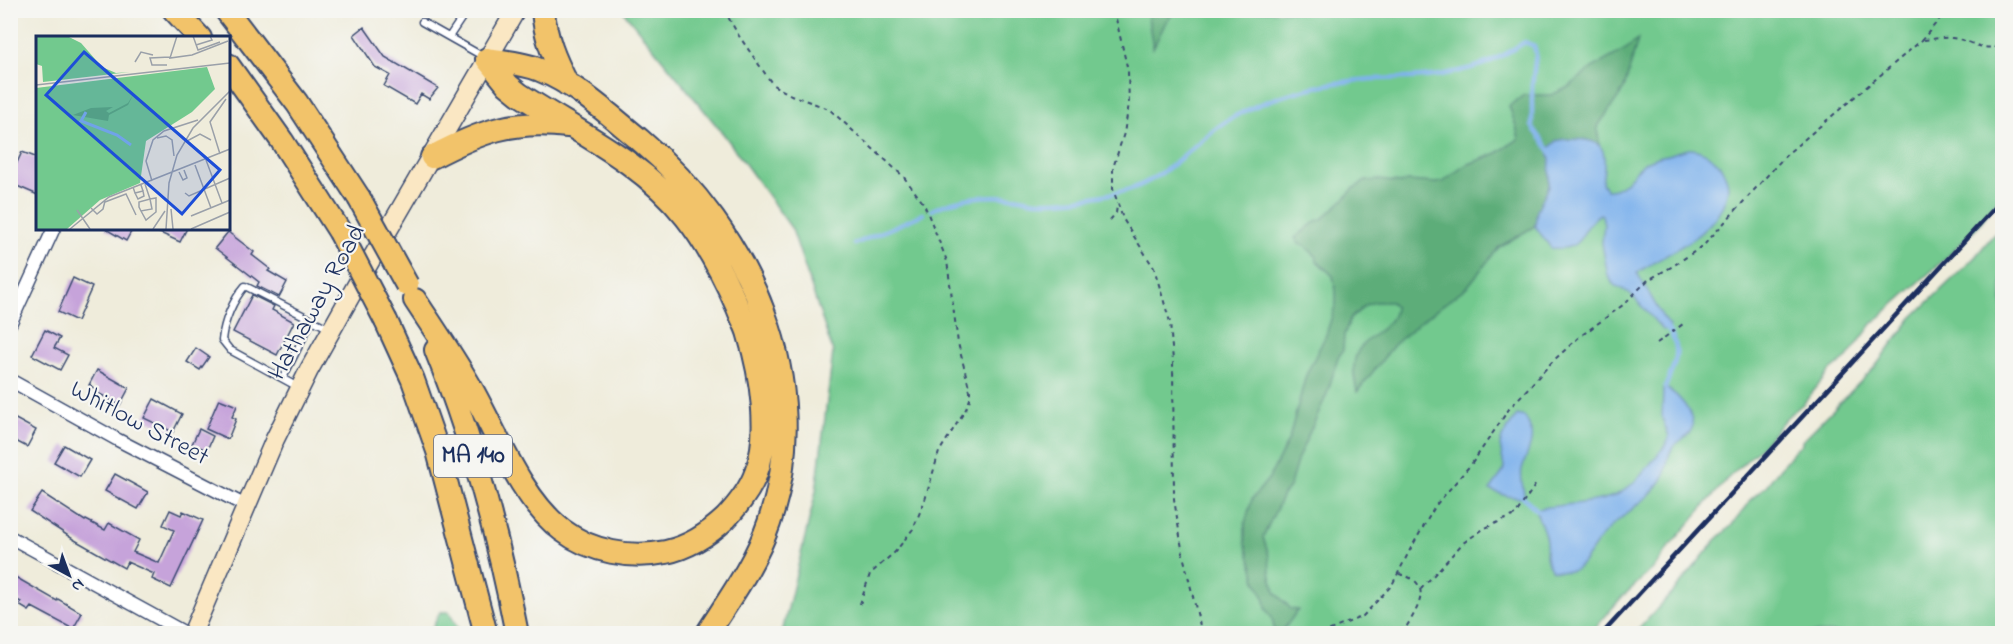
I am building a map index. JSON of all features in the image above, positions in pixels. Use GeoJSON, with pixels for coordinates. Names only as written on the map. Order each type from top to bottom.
{"type":"FeatureCollection","features":[{"type":"Feature","properties":{"kind":"highway"},"geometry":{"type":"LineString","coordinates":[[174,10],[198,36]]}},
{"type":"Feature","properties":{"kind":"highway"},"geometry":{"type":"LineString","coordinates":[[185,10],[204,36]]}},
{"type":"Feature","properties":{"kind":"highway","name":"MA 140"},"geometry":{"type":"LineString","coordinates":[[226,10],[274,71],[317,132],[359,198],[411,293],[448,378],[475,460],[517,633]]}},
{"type":"Feature","properties":{"kind":"highway"},"geometry":{"type":"LineString","coordinates":[[236,10],[274,71]]}},
{"type":"Feature","properties":{"kind":"highway"},"geometry":{"type":"LineString","coordinates":[[543,10],[546,37],[567,84]]}},
{"type":"Feature","properties":{"kind":"highway"},"geometry":{"type":"LineString","coordinates":[[487,59],[539,69],[567,84],[596,104],[658,155],[701,201],[730,244],[760,299],[774,343],[783,386],[785,429],[780,478],[769,523],[752,563],[706,633]]}},
{"type":"Feature","properties":{"kind":"highway"},"geometry":{"type":"LineString","coordinates":[[411,293],[471,387],[521,482],[547,516],[562,530],[580,541],[622,554],[655,554],[688,544],[719,524],[747,491],[756,472],[761,453],[762,398],[749,334],[714,259],[686,217],[670,198],[639,170],[606,146],[513,89],[487,59]]}},
{"type":"Feature","properties":{"kind":"highway","name":"MA 140"},"geometry":{"type":"LineString","coordinates":[[230,68],[276,133],[340,232],[386,321],[413,380],[435,441],[486,633]]}},
{"type":"Feature","properties":{"kind":"highway"},"geometry":{"type":"LineString","coordinates":[[432,157],[464,140],[499,128],[538,123],[572,127]]}},
{"type":"Feature","properties":{"kind":"main road","name":"Hathaway Road"},"geometry":{"type":"LineString","coordinates":[[189,633],[300,387],[331,329],[516,10]]}},
{"type":"Feature","properties":{"kind":"street"},"geometry":{"type":"LineString","coordinates":[[10,324],[53,230]]}},
{"type":"Feature","properties":{"kind":"street","name":"Whitlow Street"},"geometry":{"type":"LineString","coordinates":[[10,380],[118,440],[246,506]]}},
{"type":"Feature","properties":{"kind":"street"},"geometry":{"type":"LineString","coordinates":[[10,537],[189,633]]}},
{"type":"Feature","properties":{"kind":"lane"},"geometry":{"type":"LineString","coordinates":[[449,37],[467,10]]}},
{"type":"Feature","properties":{"kind":"lane"},"geometry":{"type":"LineString","coordinates":[[422,22],[487,59]]}},
{"type":"Feature","properties":{"kind":"lane"},"geometry":{"type":"LineString","coordinates":[[300,387],[230,350],[222,340],[225,324],[238,295],[245,286],[331,329]]}},
{"type":"Feature","properties":{"kind":"lane"},"geometry":{"type":"LineString","coordinates":[[283,378],[312,320]]}},
{"type":"Feature","properties":{"kind":"path"},"geometry":{"type":"LineString","coordinates":[[724,10],[773,85],[791,95],[829,109],[903,177],[924,204],[947,261],[958,343],[970,399],[939,452],[925,500],[913,529],[895,552],[870,574],[859,607]]}},
{"type":"Feature","properties":{"kind":"path"},"geometry":{"type":"LineString","coordinates":[[1114,10],[1128,71],[1129,104],[1124,133],[1113,168],[1113,189],[1123,219],[1154,268],[1170,322],[1173,361],[1174,500],[1183,555],[1202,633]]}},
{"type":"Feature","properties":{"kind":"path"},"geometry":{"type":"LineString","coordinates":[[1321,633],[1363,616],[1392,585],[1436,505],[1473,462],[1509,409],[1562,351],[1632,297],[1648,280],[1703,246],[1792,149],[1922,40],[1947,10]]}},
{"type":"Feature","properties":{"kind":"path"},"geometry":{"type":"LineString","coordinates":[[1922,40],[1954,38],[1982,48],[2002,45]]}},
{"type":"Feature","properties":{"kind":"path"},"geometry":{"type":"LineString","coordinates":[[1110,220],[1116,213],[1117,203]]}},
{"type":"Feature","properties":{"kind":"path"},"geometry":{"type":"LineString","coordinates":[[1658,343],[1683,324]]}},
{"type":"Feature","properties":{"kind":"path"},"geometry":{"type":"LineString","coordinates":[[1420,589],[1463,543],[1485,528],[1515,515],[1536,484]]}},
{"type":"Feature","properties":{"kind":"path"},"geometry":{"type":"LineString","coordinates":[[1399,574],[1411,578],[1420,589],[1422,596],[1419,606],[1402,633]]}},
{"type":"Feature","properties":{"kind":"green space"},"geometry":{"type":"Polygon","coordinates":[[[623,11],[2002,11],[2002,190],[1979,225],[1945,259],[1872,324],[1847,358],[1829,372],[1804,403],[1786,418],[1763,445],[1730,476],[1669,547],[1655,567],[1621,598],[1591,633],[782,633],[816,491],[833,352],[792,229],[725,136],[623,11]]]}},
{"type":"Feature","properties":{"kind":"green space"},"geometry":{"type":"Polygon","coordinates":[[[1147,11],[1175,11],[1166,22],[1153,48],[1147,11]]]}},
{"type":"Feature","properties":{"kind":"green space"},"geometry":{"type":"Polygon","coordinates":[[[1638,39],[1624,89],[1598,126],[1599,145],[1585,139],[1550,160],[1549,186],[1537,211],[1535,226],[1499,247],[1468,286],[1394,345],[1357,392],[1354,367],[1358,351],[1389,322],[1395,307],[1391,302],[1374,302],[1366,305],[1350,319],[1344,335],[1343,350],[1338,358],[1327,394],[1298,458],[1289,488],[1283,495],[1263,537],[1269,556],[1275,592],[1291,609],[1298,610],[1281,633],[1275,633],[1272,618],[1266,609],[1245,543],[1245,523],[1252,499],[1269,478],[1289,439],[1306,375],[1326,335],[1336,303],[1333,276],[1317,261],[1316,256],[1295,238],[1316,221],[1322,219],[1354,188],[1366,181],[1443,182],[1464,166],[1497,153],[1519,139],[1509,106],[1524,95],[1551,95],[1567,88],[1592,68],[1626,49],[1638,39]]]}},
{"type":"Feature","properties":{"kind":"green space"},"geometry":{"type":"Polygon","coordinates":[[[2002,229],[2002,633],[1635,633],[1681,583],[1716,540],[1731,526],[1749,501],[1766,486],[1791,454],[1802,444],[1802,441],[1875,367],[1912,318],[1975,257],[1993,235],[2002,229]]]}},
{"type":"Feature","properties":{"kind":"green space"},"geometry":{"type":"Polygon","coordinates":[[[440,612],[449,612],[460,633],[430,633],[440,612]]]}},
{"type":"Feature","properties":{"kind":"water"},"geometry":{"type":"Polygon","coordinates":[[[1565,139],[1588,141],[1600,147],[1604,160],[1602,183],[1607,190],[1624,184],[1648,161],[1685,150],[1694,149],[1703,152],[1721,167],[1728,189],[1720,211],[1701,233],[1689,242],[1637,273],[1670,326],[1668,329],[1663,330],[1630,293],[1614,285],[1608,276],[1602,243],[1604,225],[1602,215],[1600,214],[1593,220],[1577,243],[1563,248],[1551,248],[1535,226],[1537,211],[1549,186],[1548,149],[1557,141],[1565,139]]]}},
{"type":"Feature","properties":{"kind":"water"},"geometry":{"type":"Polygon","coordinates":[[[1665,388],[1675,394],[1684,404],[1691,416],[1692,428],[1689,434],[1671,451],[1663,478],[1650,494],[1610,527],[1575,570],[1564,572],[1552,570],[1546,558],[1545,534],[1536,512],[1538,509],[1548,507],[1601,500],[1620,493],[1633,484],[1665,446],[1669,436],[1662,418],[1665,388]]]}},
{"type":"Feature","properties":{"kind":"water"},"geometry":{"type":"Polygon","coordinates":[[[1517,415],[1525,417],[1531,431],[1529,449],[1521,472],[1524,494],[1521,498],[1490,490],[1503,472],[1500,445],[1502,437],[1517,415]]]}},
{"type":"Feature","properties":{"kind":"building"},"geometry":{"type":"Polygon","coordinates":[[[364,27],[385,57],[438,88],[429,99],[421,94],[415,104],[384,86],[390,75],[375,67],[354,35],[364,27]]]}},
{"type":"Feature","properties":{"kind":"building"},"geometry":{"type":"Polygon","coordinates":[[[22,152],[36,157],[36,194],[10,183],[10,178],[22,152]]]}},
{"type":"Feature","properties":{"kind":"building"},"geometry":{"type":"Polygon","coordinates":[[[107,230],[132,230],[126,241],[107,230]]]}},
{"type":"Feature","properties":{"kind":"building"},"geometry":{"type":"Polygon","coordinates":[[[153,230],[186,230],[180,242],[153,230]]]}},
{"type":"Feature","properties":{"kind":"building"},"geometry":{"type":"Polygon","coordinates":[[[228,232],[254,252],[252,255],[270,269],[268,271],[287,282],[279,297],[257,286],[259,282],[215,248],[228,232]]]}},
{"type":"Feature","properties":{"kind":"building"},"geometry":{"type":"Polygon","coordinates":[[[73,278],[92,287],[77,321],[58,312],[73,278]]]}},
{"type":"Feature","properties":{"kind":"building"},"geometry":{"type":"Polygon","coordinates":[[[252,295],[274,306],[272,310],[294,322],[277,355],[233,332],[252,295]]]}},
{"type":"Feature","properties":{"kind":"building"},"geometry":{"type":"Polygon","coordinates":[[[45,330],[60,338],[54,348],[68,355],[60,370],[32,355],[45,330]]]}},
{"type":"Feature","properties":{"kind":"building"},"geometry":{"type":"Polygon","coordinates":[[[196,348],[209,357],[200,370],[187,362],[196,348]]]}},
{"type":"Feature","properties":{"kind":"building"},"geometry":{"type":"Polygon","coordinates":[[[97,370],[129,388],[120,405],[96,392],[97,390],[89,385],[97,370]]]}},
{"type":"Feature","properties":{"kind":"building"},"geometry":{"type":"Polygon","coordinates":[[[154,399],[182,414],[173,432],[144,418],[154,399]]]}},
{"type":"Feature","properties":{"kind":"building"},"geometry":{"type":"Polygon","coordinates":[[[219,399],[237,406],[232,417],[236,419],[228,439],[206,429],[219,399]]]}},
{"type":"Feature","properties":{"kind":"building"},"geometry":{"type":"Polygon","coordinates":[[[10,416],[36,430],[27,447],[10,438],[10,416]]]}},
{"type":"Feature","properties":{"kind":"building"},"geometry":{"type":"Polygon","coordinates":[[[199,429],[213,436],[207,450],[192,444],[199,429]]]}},
{"type":"Feature","properties":{"kind":"building"},"geometry":{"type":"Polygon","coordinates":[[[64,445],[90,460],[80,477],[54,462],[64,445]]]}},
{"type":"Feature","properties":{"kind":"building"},"geometry":{"type":"Polygon","coordinates":[[[115,474],[148,492],[138,509],[105,491],[115,474]]]}},
{"type":"Feature","properties":{"kind":"building"},"geometry":{"type":"Polygon","coordinates":[[[42,493],[85,521],[105,530],[109,523],[139,540],[133,552],[159,563],[174,530],[163,525],[170,510],[181,515],[183,511],[203,520],[171,588],[152,579],[154,574],[127,562],[124,568],[30,511],[42,493]]]}},
{"type":"Feature","properties":{"kind":"building"},"geometry":{"type":"Polygon","coordinates":[[[10,574],[82,613],[73,629],[32,607],[29,611],[19,605],[21,602],[10,596],[10,574]]]}},
{"type":"Feature","properties":{"kind":"waterway"},"geometry":{"type":"LineString","coordinates":[[932,210],[951,202],[981,197],[1001,196],[1035,201],[1059,201],[1124,191],[1156,177],[1226,122],[1272,100],[1339,83],[1436,76],[1479,66],[1525,42],[1534,46],[1536,54],[1532,86],[1532,126],[1552,154]]}},
{"type":"Feature","properties":{"kind":"waterway"},"geometry":{"type":"LineString","coordinates":[[855,244],[923,214]]}},
{"type":"Feature","properties":{"kind":"waterway"},"geometry":{"type":"LineString","coordinates":[[1665,388],[1676,357],[1675,343],[1666,327]]}},
{"type":"Feature","properties":{"kind":"waterway"},"geometry":{"type":"LineString","coordinates":[[1523,497],[1537,510]]}},
{"type":"Feature","properties":{"kind":"railway"},"geometry":{"type":"LineString","coordinates":[[1602,634],[2002,200]]}}]}
